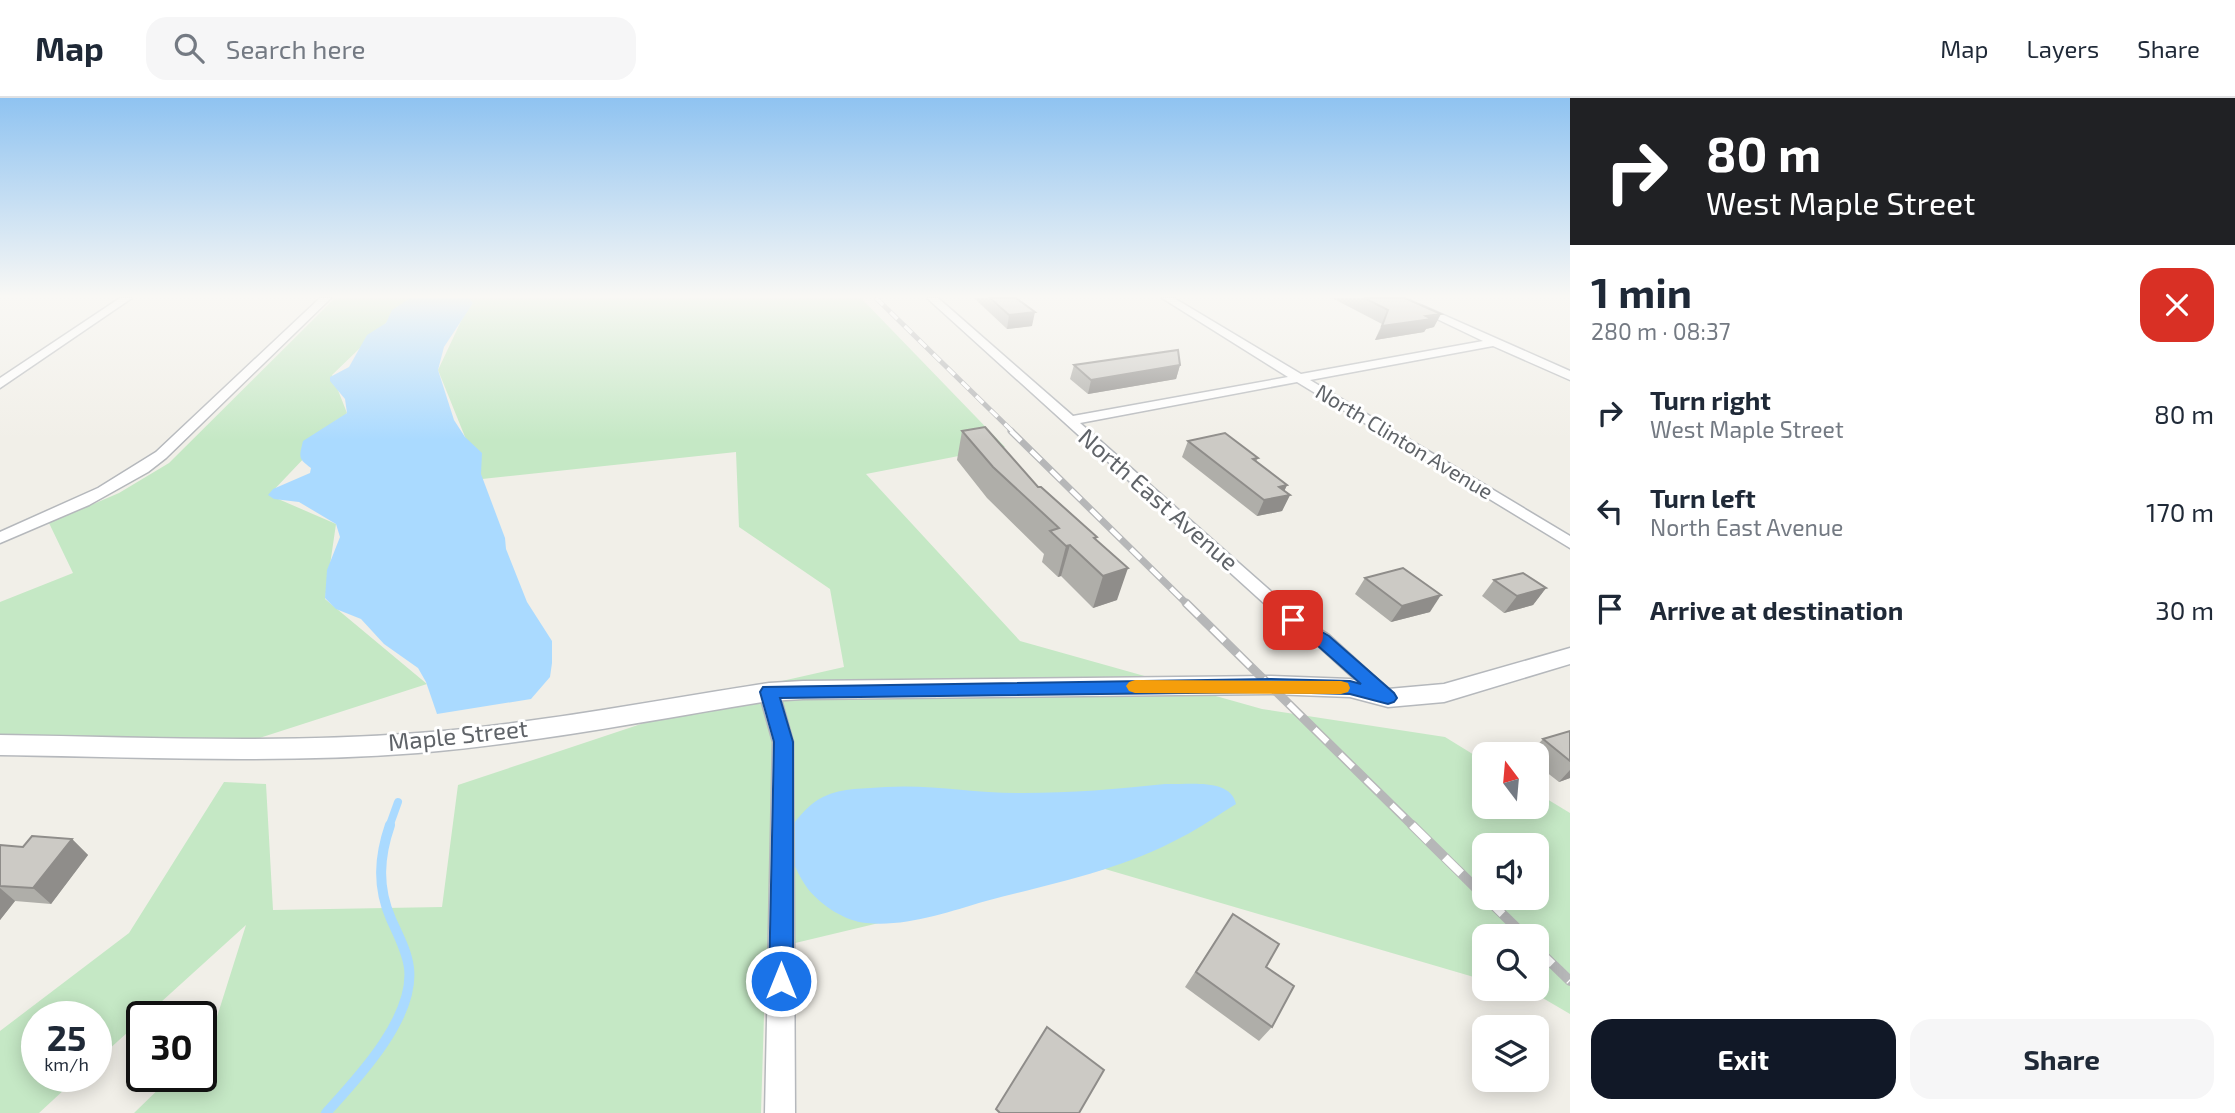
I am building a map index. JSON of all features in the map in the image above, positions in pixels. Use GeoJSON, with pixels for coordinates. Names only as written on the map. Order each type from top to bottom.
{"type":"FeatureCollection","features":[{"type":"Feature","properties":{"kind":"street"},"geometry":{"type":"LineString","coordinates":[[0,384],[57,345]]}},
{"type":"Feature","properties":{"kind":"street"},"geometry":{"type":"LineString","coordinates":[[0,538],[114,488],[136,474],[161,455],[276,345]]}},
{"type":"Feature","properties":{"kind":"street","name":"North East Avenue"},"geometry":{"type":"LineString","coordinates":[[984,345],[1293,620],[1323,640],[1388,698]]}},
{"type":"Feature","properties":{"kind":"street","name":"North Clinton Avenue"},"geometry":{"type":"LineString","coordinates":[[1245,345],[1570,543]]}},
{"type":"Feature","properties":{"kind":"street"},"geometry":{"type":"LineString","coordinates":[[1068,421],[1477,345]]}},
{"type":"Feature","properties":{"kind":"street"},"geometry":{"type":"LineString","coordinates":[[1502,345],[1570,376]]}},
{"type":"Feature","properties":{"kind":"street","name":"Maple Street"},"geometry":{"type":"LineString","coordinates":[[0,746],[331,747],[418,743],[511,732],[769,692],[1271,685],[1350,688],[1388,698],[1444,693],[1570,656]]}},
{"type":"Feature","properties":{"kind":"street"},"geometry":{"type":"LineString","coordinates":[[769,692],[783,742],[780,1113]]}},
{"type":"Feature","properties":{"kind":"green space"},"geometry":{"type":"Polygon","coordinates":[[[287,345],[363,345],[332,375],[347,413],[269,495],[336,524],[325,599],[427,684],[250,741],[0,740],[0,602],[73,573],[49,523],[119,493],[169,463],[287,345]]]}},
{"type":"Feature","properties":{"kind":"green space"},"geometry":{"type":"Polygon","coordinates":[[[450,345],[907,345],[1005,447],[866,474],[1020,641],[1262,709],[1445,737],[1472,754],[1472,819],[1549,819],[1549,800],[1570,813],[1570,1014],[1548,1001],[1549,924],[1472,924],[1472,976],[1105,869],[766,950],[761,1113],[134,1113],[156,1092],[217,1092],[217,1017],[246,925],[162,1001],[126,1001],[126,1034],[112,1046],[112,1001],[39,1001],[129,933],[224,782],[266,784],[273,910],[442,907],[458,785],[746,689],[844,667],[830,589],[739,527],[736,452],[482,479],[438,370],[450,345]]]}},
{"type":"Feature","properties":{"kind":"green space"},"geometry":{"type":"Polygon","coordinates":[[[21,1015],[21,1092],[62,1092],[39,1113],[0,1113],[0,1031],[21,1015]]]}},
{"type":"Feature","properties":{"kind":"water"},"geometry":{"type":"Polygon","coordinates":[[[361,345],[445,345],[438,370],[454,420],[465,437],[482,453],[481,474],[505,538],[506,549],[527,602],[552,641],[550,677],[531,699],[437,714],[418,668],[384,644],[361,619],[336,609],[325,598],[327,570],[340,537],[336,524],[299,502],[274,499],[268,495],[273,489],[310,473],[311,468],[301,457],[303,441],[347,413],[345,399],[330,381],[330,377],[349,367],[361,345]]]}},
{"type":"Feature","properties":{"kind":"water"},"geometry":{"type":"Polygon","coordinates":[[[1165,784],[1217,786],[1232,795],[1236,804],[1189,833],[1135,859],[912,921],[866,923],[834,912],[808,889],[798,873],[791,853],[790,834],[799,817],[820,799],[846,790],[903,786],[1041,793],[1165,784]]]}},
{"type":"Feature","properties":{"kind":"building"},"geometry":{"type":"Polygon","coordinates":[[[1178,350],[1180,365],[1091,380],[1074,365],[1178,350]]]}},
{"type":"Feature","properties":{"kind":"building"},"geometry":{"type":"Polygon","coordinates":[[[985,427],[1038,487],[1097,537],[1094,538],[1128,568],[1103,576],[1070,545],[1066,546],[1050,531],[1059,528],[993,467],[962,431],[985,427]]]}},
{"type":"Feature","properties":{"kind":"building"},"geometry":{"type":"Polygon","coordinates":[[[1225,433],[1287,485],[1279,487],[1290,495],[1264,500],[1188,441],[1225,433]]]}},
{"type":"Feature","properties":{"kind":"building"},"geometry":{"type":"Polygon","coordinates":[[[1403,568],[1441,595],[1402,606],[1365,578],[1403,568]]]}},
{"type":"Feature","properties":{"kind":"building"},"geometry":{"type":"Polygon","coordinates":[[[1523,573],[1546,588],[1517,596],[1494,580],[1523,573]]]}},
{"type":"Feature","properties":{"kind":"building"},"geometry":{"type":"Polygon","coordinates":[[[1570,731],[1570,761],[1549,742],[1543,739],[1570,731]]]}},
{"type":"Feature","properties":{"kind":"building"},"geometry":{"type":"Polygon","coordinates":[[[32,836],[72,839],[33,888],[0,886],[0,845],[23,847],[32,836]]]}},
{"type":"Feature","properties":{"kind":"building"},"geometry":{"type":"Polygon","coordinates":[[[1233,914],[1279,944],[1266,967],[1294,986],[1272,1027],[1196,972],[1233,914]]]}},
{"type":"Feature","properties":{"kind":"building"},"geometry":{"type":"Polygon","coordinates":[[[1047,1027],[1104,1070],[1079,1113],[1000,1113],[996,1109],[1047,1027]]]}},
{"type":"Feature","properties":{"kind":"waterway"},"geometry":{"type":"LineString","coordinates":[[389,827],[398,802]]}},
{"type":"Feature","properties":{"kind":"waterway"},"geometry":{"type":"LineString","coordinates":[[326,1113],[353,1083],[394,1027],[408,987],[409,968],[406,955],[383,895],[382,860],[390,825]]}},
{"type":"Feature","properties":{"kind":"railway"},"geometry":{"type":"LineString","coordinates":[[924,345],[1013,432]]}},
{"type":"Feature","properties":{"kind":"railway"},"geometry":{"type":"LineString","coordinates":[[1011,431],[1188,605]]}},
{"type":"Feature","properties":{"kind":"railway"},"geometry":{"type":"LineString","coordinates":[[1186,603],[1414,827]]}},
{"type":"Feature","properties":{"kind":"railway"},"geometry":{"type":"LineString","coordinates":[[1412,825],[1472,884]]}},
{"type":"Feature","properties":{"kind":"railway"},"geometry":{"type":"LineString","coordinates":[[1498,910],[1513,924]]}},
{"type":"Feature","properties":{"kind":"railway"},"geometry":{"type":"LineString","coordinates":[[1549,961],[1570,981]]}},
{"type":"Feature","properties":{"kind":"slow traffic"},"geometry":{"type":"LineString","coordinates":[[1135,686],[1271,685],[1341,688]]}},
{"type":"Feature","properties":{"kind":"route"},"geometry":{"type":"LineString","coordinates":[[781,981],[783,742],[769,692],[1271,685],[1350,688],[1388,698],[1323,640],[1293,620]]}}]}
